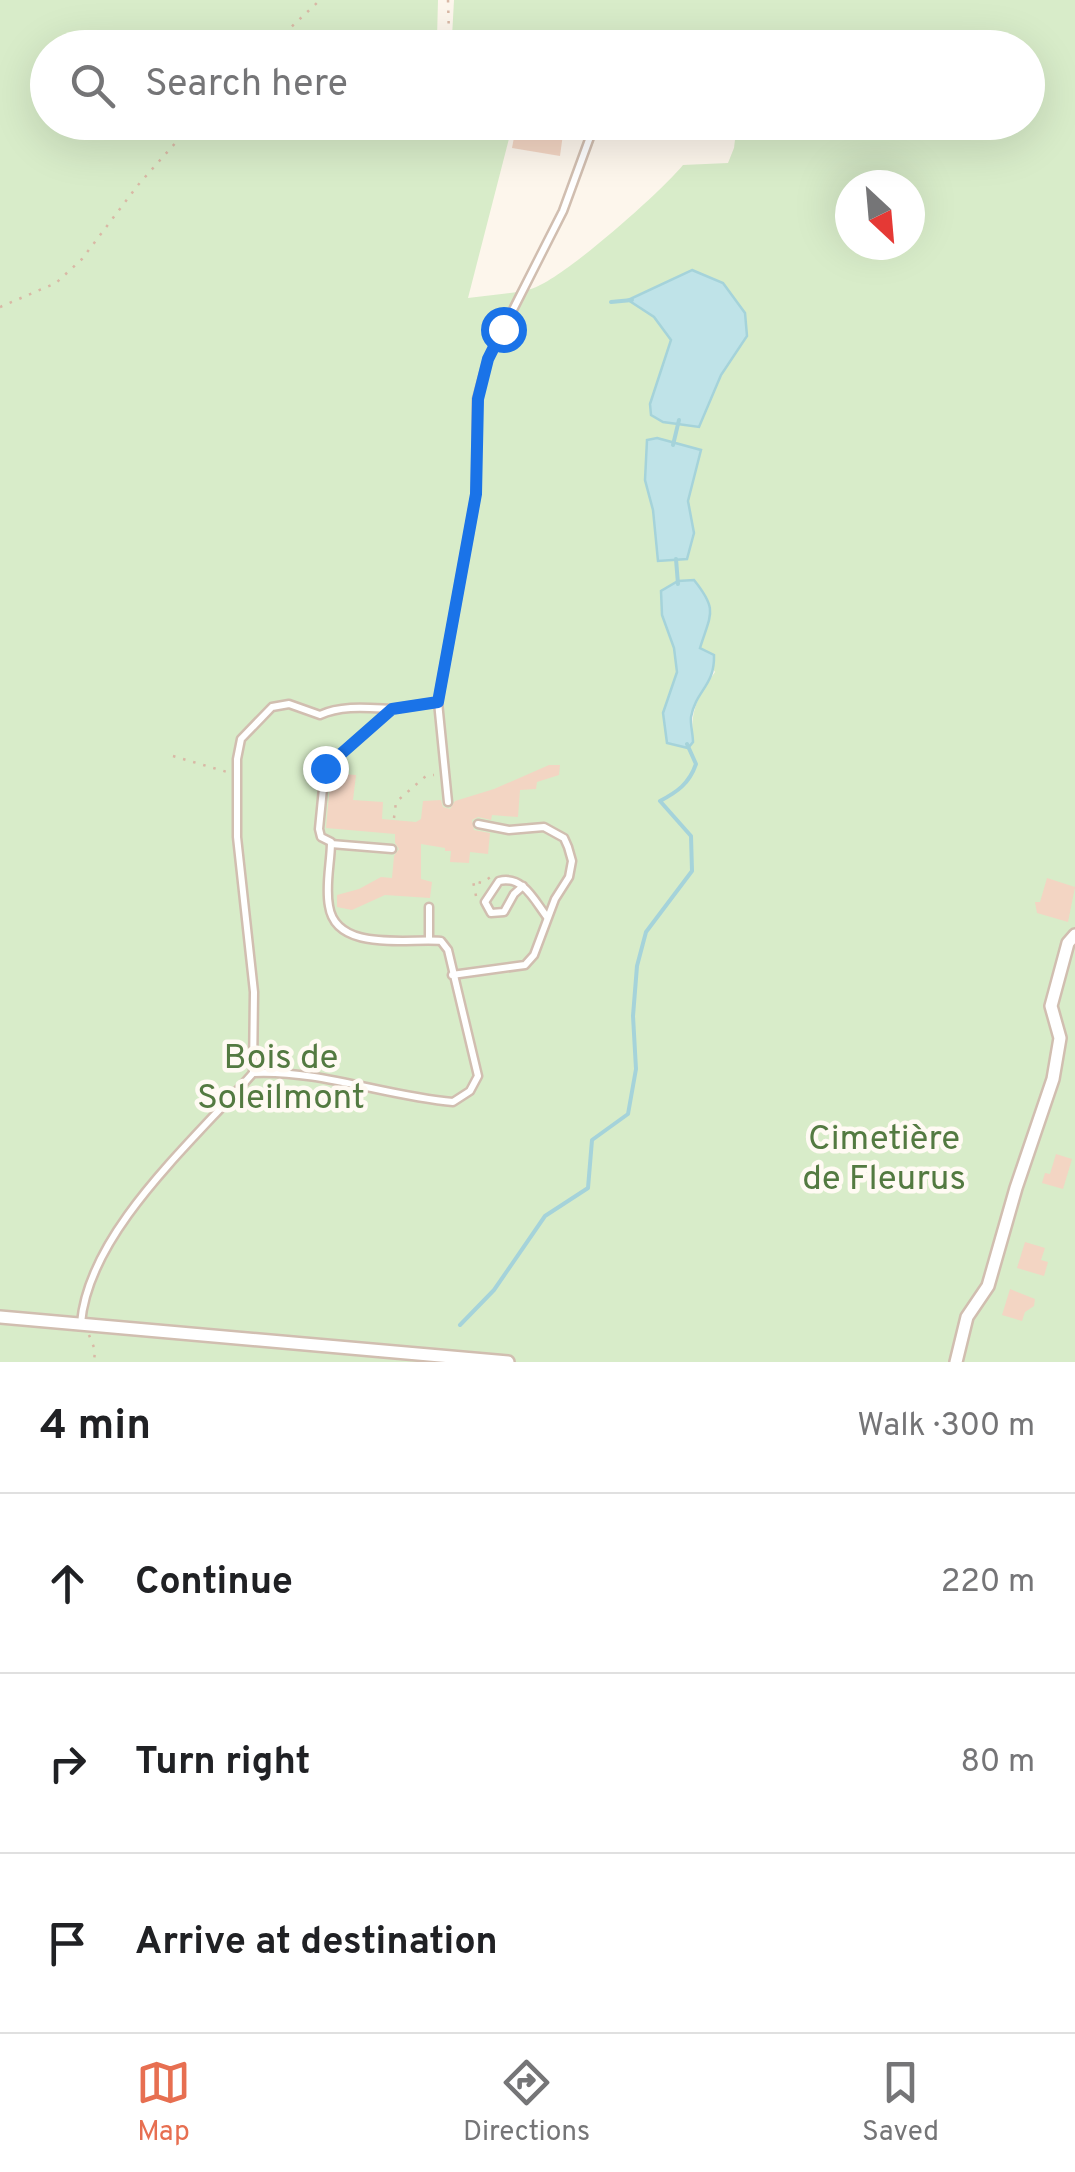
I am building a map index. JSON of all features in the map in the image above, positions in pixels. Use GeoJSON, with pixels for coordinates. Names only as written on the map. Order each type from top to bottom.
{"type":"FeatureCollection","features":[{"type":"Feature","properties":{"kind":"street"},"geometry":{"type":"LineString","coordinates":[[956,1362],[967,1317],[988,1286],[1016,1188],[1054,1079],[1060,1038],[1051,1006],[1068,943],[1075,935]]}},
{"type":"Feature","properties":{"kind":"street"},"geometry":{"type":"LineString","coordinates":[[0,1317],[508,1362]]}},
{"type":"Feature","properties":{"kind":"lane"},"geometry":{"type":"LineString","coordinates":[[448,802],[438,702],[476,494],[478,399],[488,359],[563,211],[589,140]]}},
{"type":"Feature","properties":{"kind":"lane"},"geometry":{"type":"LineString","coordinates":[[81,1324],[86,1288],[105,1248],[148,1188],[253,1073],[254,992],[237,837],[241,740],[272,707],[290,704],[320,716],[331,710],[392,709],[438,702]]}},
{"type":"Feature","properties":{"kind":"lane"},"geometry":{"type":"LineString","coordinates":[[392,709],[325,768],[319,830],[331,844],[392,849]]}},
{"type":"Feature","properties":{"kind":"lane"},"geometry":{"type":"LineString","coordinates":[[452,974],[525,966],[534,955],[569,877],[572,861],[564,838],[544,827],[509,830],[478,824]]}},
{"type":"Feature","properties":{"kind":"lane"},"geometry":{"type":"LineString","coordinates":[[253,1073],[289,1071],[387,1094],[454,1102],[470,1091],[478,1076],[448,950],[441,941],[364,938],[343,929],[328,903],[331,844]]}},
{"type":"Feature","properties":{"kind":"lane"},"geometry":{"type":"LineString","coordinates":[[523,886],[504,912],[491,913],[484,902],[503,878],[516,880],[523,886],[548,918]]}},
{"type":"Feature","properties":{"kind":"lane"},"geometry":{"type":"LineString","coordinates":[[429,907],[429,940]]}},
{"type":"Feature","properties":{"kind":"path"},"geometry":{"type":"LineString","coordinates":[[288,30],[320,0]]}},
{"type":"Feature","properties":{"kind":"path"},"geometry":{"type":"LineString","coordinates":[[448,0],[449,30]]}},
{"type":"Feature","properties":{"kind":"path"},"geometry":{"type":"LineString","coordinates":[[0,308],[56,283],[82,259],[178,140]]}},
{"type":"Feature","properties":{"kind":"path"},"geometry":{"type":"LineString","coordinates":[[172,756],[238,776]]}},
{"type":"Feature","properties":{"kind":"path"},"geometry":{"type":"LineString","coordinates":[[394,818],[396,802],[426,776],[445,773]]}},
{"type":"Feature","properties":{"kind":"path"},"geometry":{"type":"LineString","coordinates":[[484,902],[477,899],[473,881],[503,878]]}},
{"type":"Feature","properties":{"kind":"path"},"geometry":{"type":"LineString","coordinates":[[81,1324],[95,1350],[94,1362]]}},
{"type":"Feature","properties":{"kind":"green space","name":"Bois de Soleilmont"},"geometry":{"type":"Polygon","coordinates":[[[0,0],[438,0],[437,30],[30,30],[30,140],[509,140],[468,298],[523,291],[545,282],[610,234],[683,165],[728,163],[735,140],[1045,140],[1045,30],[452,30],[454,0],[1075,0],[1075,1362],[0,1362],[0,0]],[[692,270],[628,299],[654,317],[672,340],[650,404],[699,427],[721,375],[747,336],[692,270]],[[701,450],[645,479],[658,560],[694,533],[688,501],[701,450]],[[662,615],[674,648],[677,672],[663,713],[668,743],[693,742],[696,705],[715,672],[700,648],[710,616],[662,615]]]}},
{"type":"Feature","properties":{"kind":"water"},"geometry":{"type":"Polygon","coordinates":[[[692,270],[723,283],[745,313],[747,336],[721,375],[699,427],[663,422],[651,415],[650,404],[671,340],[654,317],[628,300],[692,270]]]}},
{"type":"Feature","properties":{"kind":"water"},"geometry":{"type":"Polygon","coordinates":[[[657,438],[701,450],[688,501],[694,533],[687,559],[658,561],[653,510],[645,480],[647,440],[657,438]]]}},
{"type":"Feature","properties":{"kind":"water"},"geometry":{"type":"Polygon","coordinates":[[[694,580],[707,598],[710,612],[700,648],[714,655],[714,665],[693,708],[693,742],[688,748],[667,743],[663,713],[677,672],[674,648],[662,615],[661,591],[678,581],[694,580]]]}},
{"type":"Feature","properties":{"kind":"building"},"geometry":{"type":"Polygon","coordinates":[[[514,140],[562,140],[560,156],[512,148],[514,140]]]}},
{"type":"Feature","properties":{"kind":"building"},"geometry":{"type":"Polygon","coordinates":[[[549,765],[560,765],[559,775],[537,782],[536,789],[520,790],[518,817],[492,815],[491,820],[472,820],[474,830],[490,833],[488,854],[470,852],[469,863],[450,862],[451,851],[421,844],[421,879],[432,882],[430,898],[385,895],[352,910],[337,907],[337,895],[381,877],[392,878],[394,856],[399,849],[395,834],[326,828],[331,773],[356,775],[353,800],[383,802],[382,819],[416,822],[421,819],[423,801],[441,800],[443,807],[450,809],[455,801],[549,765]]]}},
{"type":"Feature","properties":{"kind":"building"},"geometry":{"type":"Polygon","coordinates":[[[1047,878],[1075,887],[1068,922],[1037,913],[1035,902],[1040,902],[1047,878]]]}},
{"type":"Feature","properties":{"kind":"building"},"geometry":{"type":"Polygon","coordinates":[[[1056,1154],[1072,1159],[1063,1189],[1042,1183],[1045,1173],[1050,1174],[1056,1154]]]}},
{"type":"Feature","properties":{"kind":"building"},"geometry":{"type":"Polygon","coordinates":[[[1025,1242],[1045,1248],[1041,1260],[1048,1262],[1044,1276],[1017,1268],[1025,1242]]]}},
{"type":"Feature","properties":{"kind":"building"},"geometry":{"type":"Polygon","coordinates":[[[1010,1289],[1035,1299],[1022,1321],[1002,1315],[1010,1289]]]}},
{"type":"Feature","properties":{"kind":"waterway"},"geometry":{"type":"LineString","coordinates":[[611,302],[632,300]]}},
{"type":"Feature","properties":{"kind":"waterway"},"geometry":{"type":"LineString","coordinates":[[673,445],[679,420]]}},
{"type":"Feature","properties":{"kind":"waterway"},"geometry":{"type":"LineString","coordinates":[[676,559],[678,584]]}},
{"type":"Feature","properties":{"kind":"waterway"},"geometry":{"type":"LineString","coordinates":[[460,1325],[494,1290],[545,1216],[588,1188],[592,1140],[628,1114],[636,1069],[633,1016],[637,966],[646,932],[692,871],[691,836],[660,801],[682,787],[693,771],[696,764],[687,744]]}},
{"type":"Feature","properties":{"kind":"route"},"geometry":{"type":"LineString","coordinates":[[325,768],[392,709],[438,702],[476,494],[478,399],[488,359],[503,329]]}},
{"type":"Feature","properties":{"kind":"park label","name":"Cimetière de Fleurus"},"geometry":{"type":"Point","coordinates":[884,1160]}}]}
